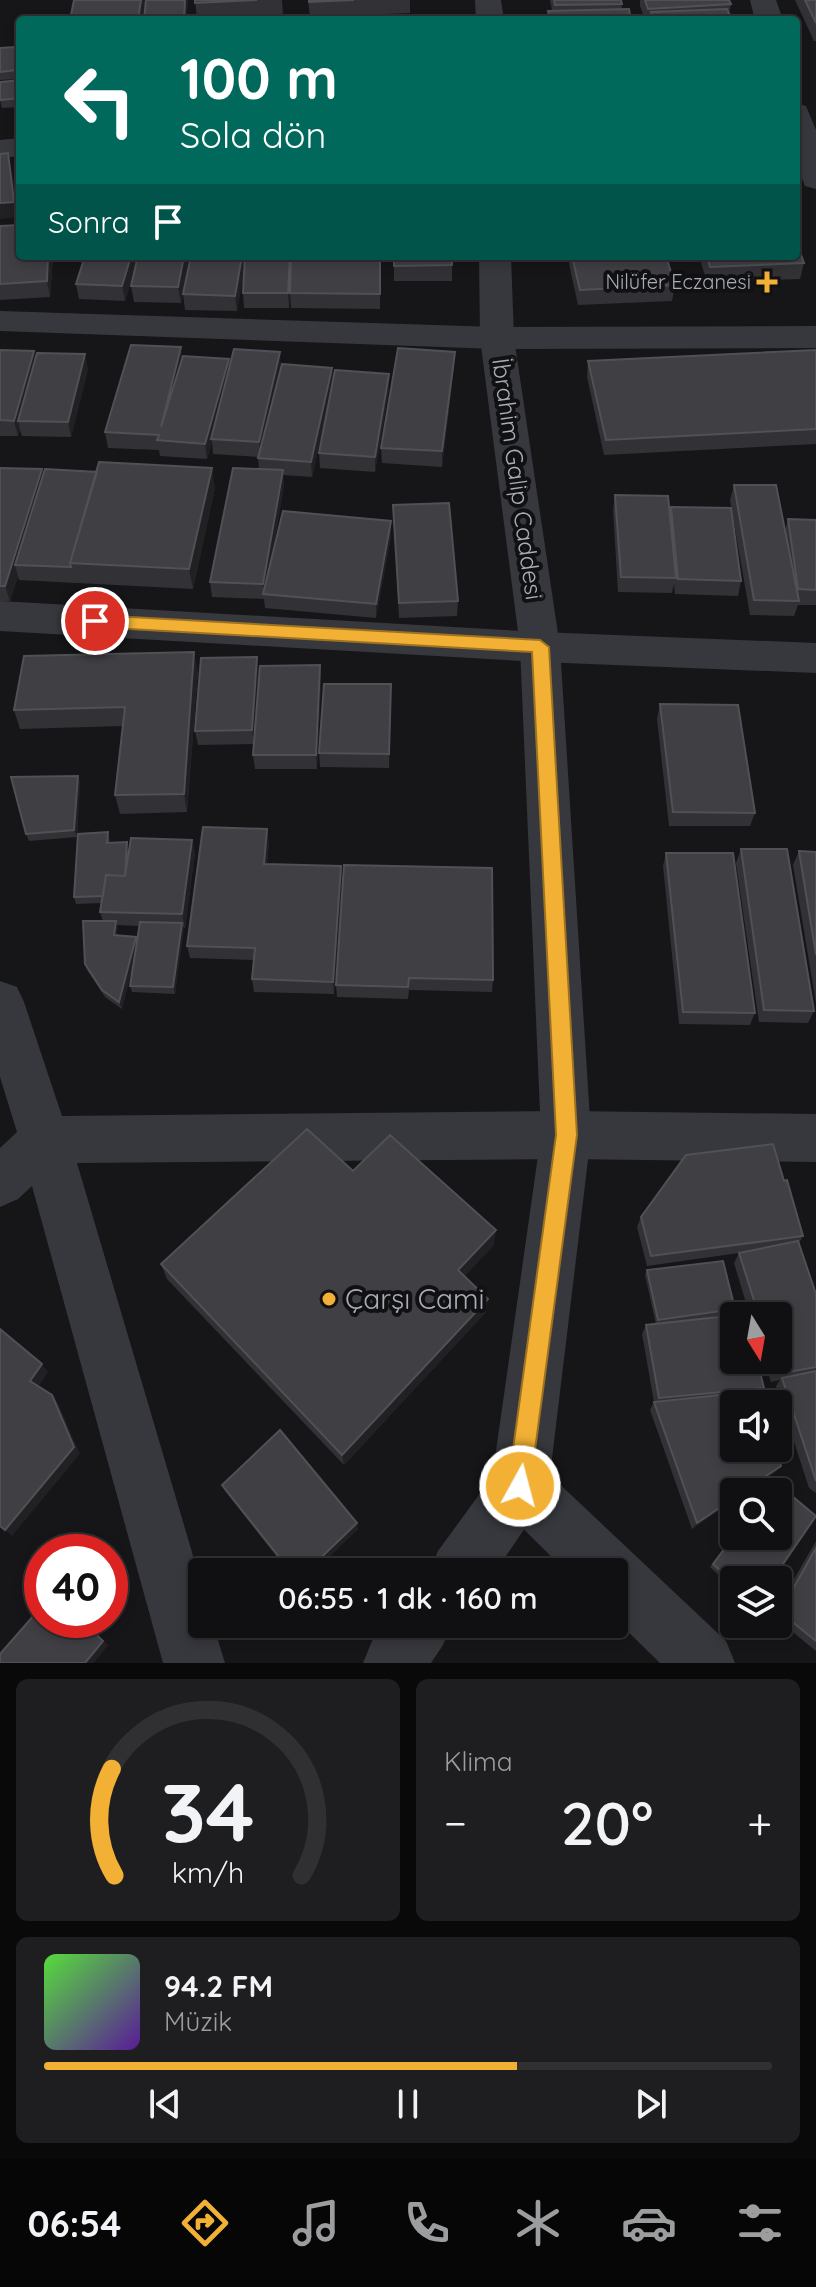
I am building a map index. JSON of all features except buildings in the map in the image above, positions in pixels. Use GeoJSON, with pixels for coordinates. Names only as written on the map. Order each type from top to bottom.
{"type":"FeatureCollection","features":[{"type":"Feature","properties":{"kind":"street"},"geometry":{"type":"LineString","coordinates":[[800,124],[813,162]]}},
{"type":"Feature","properties":{"kind":"street","name":"İbrahim Galip Caddesi"},"geometry":{"type":"LineString","coordinates":[[495,260],[497,338],[540,647],[566,1135],[520,1486]]}},
{"type":"Feature","properties":{"kind":"street"},"geometry":{"type":"LineString","coordinates":[[0,321],[497,338],[816,337]]}},
{"type":"Feature","properties":{"kind":"street"},"geometry":{"type":"LineString","coordinates":[[0,616],[540,647],[816,658]]}},
{"type":"Feature","properties":{"kind":"street"},"geometry":{"type":"LineString","coordinates":[[0,1002],[45,1140],[194,1663]]}},
{"type":"Feature","properties":{"kind":"street"},"geometry":{"type":"LineString","coordinates":[[0,1182],[45,1140],[566,1135],[816,1138]]}},
{"type":"Feature","properties":{"kind":"street"},"geometry":{"type":"LineString","coordinates":[[469,1558],[520,1486],[595,1558]]}},
{"type":"Feature","properties":{"kind":"street"},"geometry":{"type":"LineString","coordinates":[[628,1590],[704,1663]]}},
{"type":"Feature","properties":{"kind":"street"},"geometry":{"type":"LineString","coordinates":[[394,1663],[412,1638]]}},
{"type":"Feature","properties":{"kind":"place","name":"Nilüfer Eczanesi"},"geometry":{"type":"Point","coordinates":[767,282]}},
{"type":"Feature","properties":{"kind":"place","name":"Çarşı Cami"},"geometry":{"type":"Point","coordinates":[329,1299]}},
{"type":"Feature","properties":{"kind":"route"},"geometry":{"type":"LineString","coordinates":[[95,621],[540,647],[566,1135],[520,1486]]}}]}
